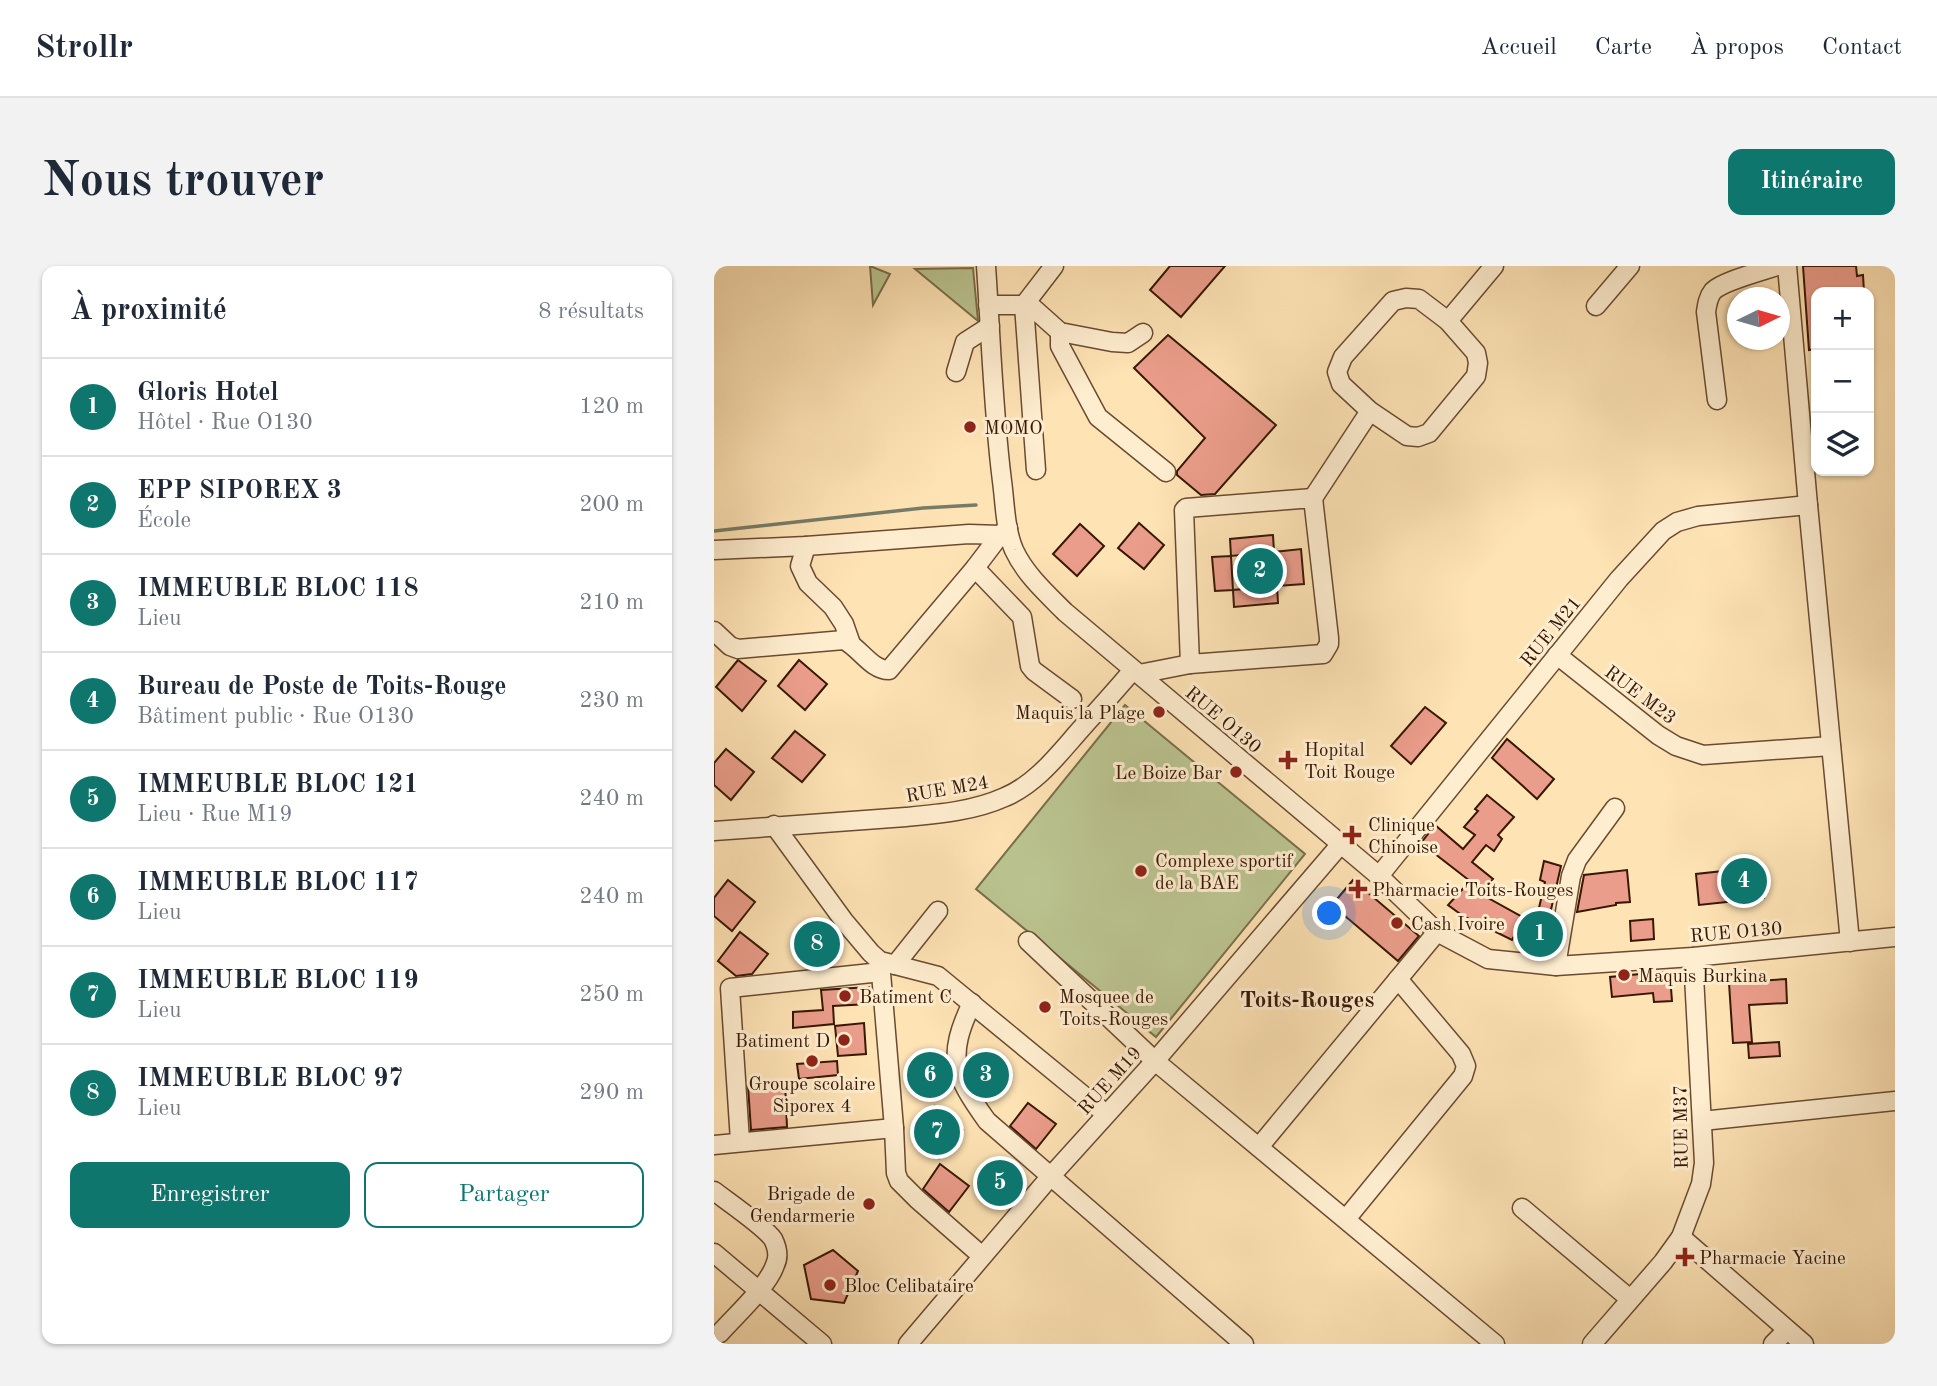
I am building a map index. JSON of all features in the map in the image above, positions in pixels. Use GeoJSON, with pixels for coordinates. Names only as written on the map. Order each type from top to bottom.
{"type":"FeatureCollection","features":[{"type":"Feature","properties":{"kind":"street","name":"RUE O130"},"geometry":{"type":"LineString","coordinates":[[986,266],[1004,531],[1029,575],[1065,612],[1379,876],[1437,932],[1488,959],[1556,966],[1693,957],[1895,937]]}},
{"type":"Feature","properties":{"kind":"street"},"geometry":{"type":"LineString","coordinates":[[1035,470],[1024,305],[1054,266]]}},
{"type":"Feature","properties":{"kind":"street"},"geometry":{"type":"LineString","coordinates":[[1448,321],[1494,266]]}},
{"type":"Feature","properties":{"kind":"street"},"geometry":{"type":"LineString","coordinates":[[1596,306],[1630,266]]}},
{"type":"Feature","properties":{"kind":"street"},"geometry":{"type":"LineString","coordinates":[[1717,400],[1707,302],[1712,292],[1720,286],[1777,266]]}},
{"type":"Feature","properties":{"kind":"street"},"geometry":{"type":"LineString","coordinates":[[1787,266],[1850,942]]}},
{"type":"Feature","properties":{"kind":"street"},"geometry":{"type":"LineString","coordinates":[[1419,299],[1448,321],[1476,353],[1476,376],[1429,433],[1418,438],[1407,436],[1370,411],[1341,383],[1338,372],[1342,357],[1393,301],[1419,299]]}},
{"type":"Feature","properties":{"kind":"street"},"geometry":{"type":"LineString","coordinates":[[988,305],[1032,307],[1060,332],[1128,343],[1143,333]]}},
{"type":"Feature","properties":{"kind":"street"},"geometry":{"type":"LineString","coordinates":[[956,372],[965,342],[990,326]]}},
{"type":"Feature","properties":{"kind":"street"},"geometry":{"type":"LineString","coordinates":[[1060,332],[1060,346],[1098,416],[1167,472]]}},
{"type":"Feature","properties":{"kind":"street"},"geometry":{"type":"LineString","coordinates":[[1136,672],[1190,664],[1323,654],[1329,645],[1329,638],[1313,498],[1370,411]]}},
{"type":"Feature","properties":{"kind":"street"},"geometry":{"type":"LineString","coordinates":[[1190,664],[1184,510],[1313,498]]}},
{"type":"Feature","properties":{"kind":"street","name":"RUE M21"},"geometry":{"type":"LineString","coordinates":[[1379,876],[1619,579],[1663,531],[1677,522],[1698,516],[1808,505]]}},
{"type":"Feature","properties":{"kind":"street"},"geometry":{"type":"LineString","coordinates":[[714,550],[806,547],[1004,531]]}},
{"type":"Feature","properties":{"kind":"street"},"geometry":{"type":"LineString","coordinates":[[714,631],[730,646],[738,649],[844,640],[876,667],[889,670],[1004,531]]}},
{"type":"Feature","properties":{"kind":"street"},"geometry":{"type":"LineString","coordinates":[[806,547],[800,566],[808,583],[833,607],[844,624],[851,644]]}},
{"type":"Feature","properties":{"kind":"street"},"geometry":{"type":"LineString","coordinates":[[975,568],[1022,617],[1030,666],[1072,699]]}},
{"type":"Feature","properties":{"kind":"street","name":"RUE M23"},"geometry":{"type":"LineString","coordinates":[[1557,655],[1658,735],[1676,746],[1703,755],[1831,747]]}},
{"type":"Feature","properties":{"kind":"street","name":"RUE M24"},"geometry":{"type":"LineString","coordinates":[[714,831],[935,814],[984,806],[1008,796],[1052,763],[1136,672]]}},
{"type":"Feature","properties":{"kind":"street"},"geometry":{"type":"LineString","coordinates":[[1556,966],[1571,876],[1577,860],[1615,808]]}},
{"type":"Feature","properties":{"kind":"street"},"geometry":{"type":"LineString","coordinates":[[775,825],[858,939],[885,966],[896,1173],[899,1181],[982,1256]]}},
{"type":"Feature","properties":{"kind":"street","name":"RUE M19"},"geometry":{"type":"LineString","coordinates":[[908,1344],[1340,845]]}},
{"type":"Feature","properties":{"kind":"street"},"geometry":{"type":"LineString","coordinates":[[885,966],[938,911]]}},
{"type":"Feature","properties":{"kind":"street"},"geometry":{"type":"LineString","coordinates":[[1259,1147],[1437,932]]}},
{"type":"Feature","properties":{"kind":"street"},"geometry":{"type":"LineString","coordinates":[[1028,941],[1155,1061],[1495,1344]]}},
{"type":"Feature","properties":{"kind":"street","name":"RUE M37"},"geometry":{"type":"LineString","coordinates":[[1592,1344],[1682,1237],[1701,1184],[1704,1163],[1693,957]]}},
{"type":"Feature","properties":{"kind":"street"},"geometry":{"type":"LineString","coordinates":[[740,1141],[730,988],[885,966],[938,976],[1106,1114]]}},
{"type":"Feature","properties":{"kind":"street"},"geometry":{"type":"LineString","coordinates":[[1346,1220],[1462,1076],[1466,1066],[1461,1054],[1398,979]]}},
{"type":"Feature","properties":{"kind":"street"},"geometry":{"type":"LineString","coordinates":[[972,1003],[958,1038],[956,1055],[960,1079],[993,1128],[1244,1344]]}},
{"type":"Feature","properties":{"kind":"street"},"geometry":{"type":"LineString","coordinates":[[1702,1121],[1895,1101]]}},
{"type":"Feature","properties":{"kind":"street"},"geometry":{"type":"LineString","coordinates":[[714,1145],[894,1128]]}},
{"type":"Feature","properties":{"kind":"street"},"geometry":{"type":"LineString","coordinates":[[714,1191],[769,1234],[778,1256],[775,1268],[759,1290],[714,1336]]}},
{"type":"Feature","properties":{"kind":"street"},"geometry":{"type":"LineString","coordinates":[[1522,1208],[1630,1299]]}},
{"type":"Feature","properties":{"kind":"street"},"geometry":{"type":"LineString","coordinates":[[1682,1237],[1804,1344]]}},
{"type":"Feature","properties":{"kind":"street"},"geometry":{"type":"LineString","coordinates":[[714,1253],[822,1344]]}},
{"type":"Feature","properties":{"kind":"street"},"geometry":{"type":"LineString","coordinates":[[1773,1344],[1787,1330]]}},
{"type":"Feature","properties":{"kind":"green space"},"geometry":{"type":"Polygon","coordinates":[[[870,266],[890,274],[873,305],[870,266]]]}},
{"type":"Feature","properties":{"kind":"green space"},"geometry":{"type":"Polygon","coordinates":[[[973,268],[978,321],[915,269],[973,268]]]}},
{"type":"Feature","properties":{"kind":"green space","name":"Complexe sportif de la BAE"},"geometry":{"type":"Polygon","coordinates":[[[1125,705],[1305,854],[1156,1037],[976,889],[1125,705]]]}},
{"type":"Feature","properties":{"kind":"building"},"geometry":{"type":"Polygon","coordinates":[[[1170,266],[1225,266],[1181,317],[1150,290],[1170,266]]]}},
{"type":"Feature","properties":{"kind":"building"},"geometry":{"type":"Polygon","coordinates":[[[1803,266],[1856,266],[1857,276],[1863,275],[1864,287],[1811,287],[1809,350],[1803,266]]]}},
{"type":"Feature","properties":{"kind":"building"},"geometry":{"type":"Polygon","coordinates":[[[1168,335],[1276,425],[1215,494],[1201,495],[1177,475],[1177,471],[1205,438],[1134,368],[1168,335]]]}},
{"type":"Feature","properties":{"kind":"building"},"geometry":{"type":"Polygon","coordinates":[[[1139,523],[1164,545],[1144,569],[1118,548],[1139,523]]]}},
{"type":"Feature","properties":{"kind":"building"},"geometry":{"type":"Polygon","coordinates":[[[1080,524],[1104,546],[1077,576],[1053,554],[1080,524]]]}},
{"type":"Feature","properties":{"kind":"building"},"geometry":{"type":"Polygon","coordinates":[[[1273,535],[1274,552],[1231,556],[1230,539],[1273,535]]]}},
{"type":"Feature","properties":{"kind":"building"},"geometry":{"type":"Polygon","coordinates":[[[1301,549],[1304,584],[1277,586],[1274,552],[1301,549]]]}},
{"type":"Feature","properties":{"kind":"building"},"geometry":{"type":"Polygon","coordinates":[[[1231,556],[1233,590],[1215,591],[1212,557],[1231,556]]]}},
{"type":"Feature","properties":{"kind":"building"},"geometry":{"type":"Polygon","coordinates":[[[1277,586],[1278,603],[1234,607],[1233,590],[1277,586]]]}},
{"type":"Feature","properties":{"kind":"building"},"geometry":{"type":"Polygon","coordinates":[[[738,660],[766,681],[742,711],[716,687],[738,660]]]}},
{"type":"Feature","properties":{"kind":"building"},"geometry":{"type":"Polygon","coordinates":[[[799,660],[827,684],[805,710],[778,686],[799,660]]]}},
{"type":"Feature","properties":{"kind":"building"},"geometry":{"type":"Polygon","coordinates":[[[1425,707],[1446,723],[1411,764],[1391,746],[1425,707]]]}},
{"type":"Feature","properties":{"kind":"building"},"geometry":{"type":"Polygon","coordinates":[[[795,731],[825,755],[802,782],[772,758],[795,731]]]}},
{"type":"Feature","properties":{"kind":"building"},"geometry":{"type":"Polygon","coordinates":[[[1507,739],[1554,779],[1537,799],[1492,758],[1507,739]]]}},
{"type":"Feature","properties":{"kind":"building"},"geometry":{"type":"Polygon","coordinates":[[[726,749],[754,772],[731,800],[714,785],[714,763],[726,749]]]}},
{"type":"Feature","properties":{"kind":"building"},"geometry":{"type":"Polygon","coordinates":[[[1487,795],[1514,817],[1498,835],[1502,839],[1494,851],[1486,845],[1472,862],[1493,879],[1481,894],[1524,918],[1512,940],[1463,916],[1448,905],[1470,881],[1421,843],[1435,825],[1463,849],[1475,835],[1464,827],[1487,795]]]}},
{"type":"Feature","properties":{"kind":"building"},"geometry":{"type":"Polygon","coordinates":[[[1544,861],[1561,866],[1547,941],[1532,938],[1545,882],[1540,880],[1544,861]]]}},
{"type":"Feature","properties":{"kind":"building"},"geometry":{"type":"Polygon","coordinates":[[[1760,867],[1764,898],[1699,905],[1696,874],[1760,867]]]}},
{"type":"Feature","properties":{"kind":"building"},"geometry":{"type":"Polygon","coordinates":[[[1627,870],[1630,902],[1577,912],[1584,875],[1627,870]]]}},
{"type":"Feature","properties":{"kind":"building"},"geometry":{"type":"Polygon","coordinates":[[[728,880],[755,902],[732,931],[714,916],[714,898],[728,880]]]}},
{"type":"Feature","properties":{"kind":"building"},"geometry":{"type":"Polygon","coordinates":[[[1353,880],[1419,936],[1398,961],[1332,905],[1353,880]]]}},
{"type":"Feature","properties":{"kind":"building"},"geometry":{"type":"Polygon","coordinates":[[[815,919],[842,942],[821,967],[814,968],[792,946],[815,919]]]}},
{"type":"Feature","properties":{"kind":"building"},"geometry":{"type":"Polygon","coordinates":[[[1653,919],[1654,939],[1631,941],[1630,921],[1653,919]]]}},
{"type":"Feature","properties":{"kind":"building"},"geometry":{"type":"Polygon","coordinates":[[[740,932],[768,954],[752,974],[736,976],[718,961],[740,932]]]}},
{"type":"Feature","properties":{"kind":"building"},"geometry":{"type":"Polygon","coordinates":[[[1661,972],[1670,976],[1672,1001],[1654,1002],[1653,993],[1612,997],[1610,977],[1661,972]]]}},
{"type":"Feature","properties":{"kind":"building"},"geometry":{"type":"Polygon","coordinates":[[[1786,979],[1787,1003],[1749,1005],[1752,1042],[1733,1043],[1729,983],[1786,979]]]}},
{"type":"Feature","properties":{"kind":"building"},"geometry":{"type":"Polygon","coordinates":[[[869,987],[869,1004],[833,1006],[834,1024],[793,1028],[793,1012],[823,1010],[821,990],[869,987]]]}},
{"type":"Feature","properties":{"kind":"building"},"geometry":{"type":"Polygon","coordinates":[[[864,1023],[866,1054],[838,1056],[835,1026],[864,1023]]]}},
{"type":"Feature","properties":{"kind":"building"},"geometry":{"type":"Polygon","coordinates":[[[1779,1042],[1780,1056],[1749,1058],[1748,1044],[1779,1042]]]}},
{"type":"Feature","properties":{"kind":"building"},"geometry":{"type":"Polygon","coordinates":[[[927,1050],[946,1066],[950,1080],[931,1099],[905,1075],[927,1050]]]}},
{"type":"Feature","properties":{"kind":"building"},"geometry":{"type":"Polygon","coordinates":[[[982,1050],[1011,1073],[990,1100],[982,1094],[970,1066],[982,1050]]]}},
{"type":"Feature","properties":{"kind":"building"},"geometry":{"type":"Polygon","coordinates":[[[837,1061],[838,1075],[799,1079],[797,1064],[837,1061]]]}},
{"type":"Feature","properties":{"kind":"building"},"geometry":{"type":"Polygon","coordinates":[[[785,1082],[787,1127],[751,1130],[748,1086],[785,1082]]]}},
{"type":"Feature","properties":{"kind":"building"},"geometry":{"type":"Polygon","coordinates":[[[1028,1103],[1056,1124],[1036,1149],[1010,1126],[1028,1103]]]}},
{"type":"Feature","properties":{"kind":"building"},"geometry":{"type":"Polygon","coordinates":[[[935,1106],[963,1130],[939,1158],[912,1134],[935,1106]]]}},
{"type":"Feature","properties":{"kind":"building"},"geometry":{"type":"Polygon","coordinates":[[[996,1158],[1024,1182],[1003,1207],[975,1184],[996,1158]]]}},
{"type":"Feature","properties":{"kind":"building"},"geometry":{"type":"Polygon","coordinates":[[[940,1164],[969,1186],[949,1212],[923,1189],[940,1164]]]}},
{"type":"Feature","properties":{"kind":"building","name":"Bloc Celibataire"},"geometry":{"type":"Polygon","coordinates":[[[833,1250],[858,1271],[844,1303],[811,1299],[804,1265],[833,1250]]]}},
{"type":"Feature","properties":{"kind":"waterway"},"geometry":{"type":"LineString","coordinates":[[714,531],[923,508],[976,505]]}},
{"type":"Feature","properties":{"kind":"place","name":"MOMO"},"geometry":{"type":"Point","coordinates":[970,427]}},
{"type":"Feature","properties":{"kind":"place","name":"EPP SIPOREX 3"},"geometry":{"type":"Point","coordinates":[1260,571]}},
{"type":"Feature","properties":{"kind":"place","name":"Maquis la Plage"},"geometry":{"type":"Point","coordinates":[1159,712]}},
{"type":"Feature","properties":{"kind":"place","name":"Hopital Toit Rouge"},"geometry":{"type":"Point","coordinates":[1288,760]}},
{"type":"Feature","properties":{"kind":"place","name":"Le Boize Bar"},"geometry":{"type":"Point","coordinates":[1236,772]}},
{"type":"Feature","properties":{"kind":"place","name":"Clinique Chinoise"},"geometry":{"type":"Point","coordinates":[1352,835]}},
{"type":"Feature","properties":{"kind":"place","name":"Complexe sportif de la BAE"},"geometry":{"type":"Point","coordinates":[1141,871]}},
{"type":"Feature","properties":{"kind":"place","name":"Bureau de Poste de Toits-Rouge"},"geometry":{"type":"Point","coordinates":[1744,881]}},
{"type":"Feature","properties":{"kind":"place","name":"Pharmacie Toits-Rouges"},"geometry":{"type":"Point","coordinates":[1358,889]}},
{"type":"Feature","properties":{"kind":"place","name":"Cash Ivoire"},"geometry":{"type":"Point","coordinates":[1397,923]}},
{"type":"Feature","properties":{"kind":"place","name":"Gloris Hotel"},"geometry":{"type":"Point","coordinates":[1540,934]}},
{"type":"Feature","properties":{"kind":"place","name":"IMMEUBLE BLOC 97"},"geometry":{"type":"Point","coordinates":[817,944]}},
{"type":"Feature","properties":{"kind":"place","name":"Maquis Burkina"},"geometry":{"type":"Point","coordinates":[1624,975]}},
{"type":"Feature","properties":{"kind":"place","name":"Batiment C"},"geometry":{"type":"Point","coordinates":[845,996]}},
{"type":"Feature","properties":{"kind":"place","name":"Mosquee de Toits-Rouges"},"geometry":{"type":"Point","coordinates":[1045,1007]}},
{"type":"Feature","properties":{"kind":"place","name":"Batiment D"},"geometry":{"type":"Point","coordinates":[844,1040]}},
{"type":"Feature","properties":{"kind":"place","name":"Groupe scolaire Siporex 4"},"geometry":{"type":"Point","coordinates":[812,1061]}},
{"type":"Feature","properties":{"kind":"place","name":"IMMEUBLE BLOC 117"},"geometry":{"type":"Point","coordinates":[930,1075]}},
{"type":"Feature","properties":{"kind":"place","name":"IMMEUBLE BLOC 118"},"geometry":{"type":"Point","coordinates":[986,1075]}},
{"type":"Feature","properties":{"kind":"place","name":"IMMEUBLE BLOC 119"},"geometry":{"type":"Point","coordinates":[937,1132]}},
{"type":"Feature","properties":{"kind":"place","name":"IMMEUBLE BLOC 121"},"geometry":{"type":"Point","coordinates":[1000,1183]}},
{"type":"Feature","properties":{"kind":"place","name":"Brigade de Gendarmerie"},"geometry":{"type":"Point","coordinates":[869,1204]}},
{"type":"Feature","properties":{"kind":"place","name":"Pharmacie Yacine"},"geometry":{"type":"Point","coordinates":[1685,1257]}},
{"type":"Feature","properties":{"kind":"place","name":"Bloc Celibataire"},"geometry":{"type":"Point","coordinates":[830,1285]}},
{"type":"Feature","properties":{"kind":"district","name":"Toits-Rouges"},"geometry":{"type":"Point","coordinates":[1307,999]}}]}
